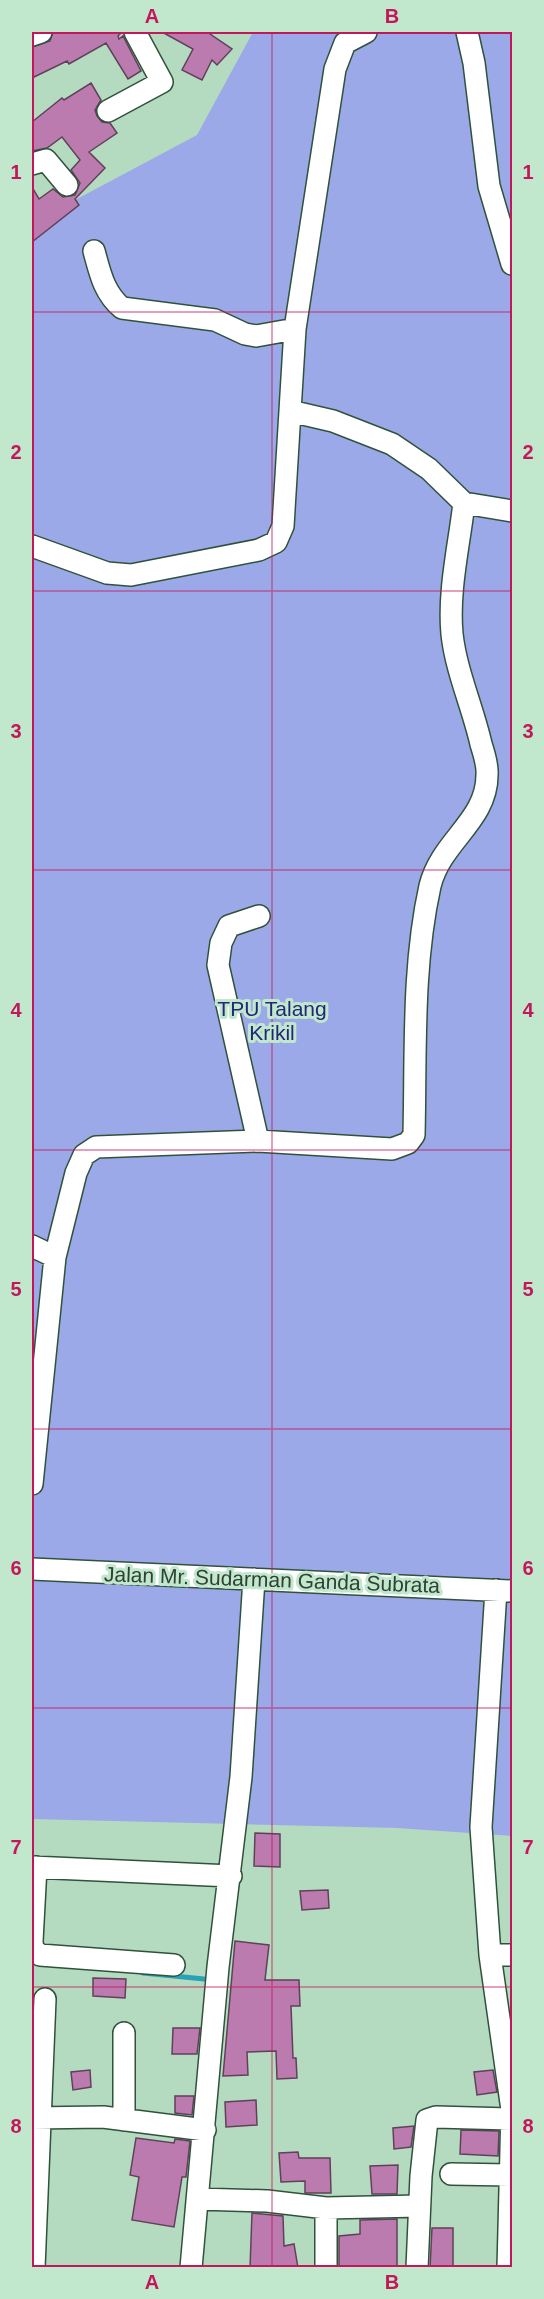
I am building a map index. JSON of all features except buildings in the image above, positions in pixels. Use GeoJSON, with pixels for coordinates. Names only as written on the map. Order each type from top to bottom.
{"type":"FeatureCollection","features":[{"type":"Feature","properties":{"kind":"street"},"geometry":{"type":"LineString","coordinates":[[32,35],[41,32]]}},
{"type":"Feature","properties":{"kind":"street"},"geometry":{"type":"LineString","coordinates":[[108,111],[162,82],[135,32]]}},
{"type":"Feature","properties":{"kind":"street"},"geometry":{"type":"LineString","coordinates":[[32,546],[107,573],[131,575],[259,550],[276,542],[283,526],[295,329],[339,54],[345,43],[366,32]]}},
{"type":"Feature","properties":{"kind":"street"},"geometry":{"type":"LineString","coordinates":[[467,32],[474,63],[489,186],[513,264]]}},
{"type":"Feature","properties":{"kind":"street"},"geometry":{"type":"LineString","coordinates":[[32,164],[46,160],[67,184]]}},
{"type":"Feature","properties":{"kind":"street"},"geometry":{"type":"LineString","coordinates":[[94,251],[104,285],[112,300],[122,308],[214,320],[245,334],[256,336],[295,329]]}},
{"type":"Feature","properties":{"kind":"street"},"geometry":{"type":"LineString","coordinates":[[290,411],[333,421],[392,444],[429,469],[464,503],[513,511]]}},
{"type":"Feature","properties":{"kind":"street"},"geometry":{"type":"LineString","coordinates":[[32,1484],[55,1257],[76,1173],[84,1155],[96,1147],[258,1141],[392,1149],[408,1143],[414,1135],[414,1059],[423,933],[430,887],[435,868],[448,846],[470,824],[482,800],[488,776],[474,712],[452,634],[452,594],[464,503]]}},
{"type":"Feature","properties":{"kind":"street"},"geometry":{"type":"LineString","coordinates":[[258,1141],[218,965],[221,943],[229,926],[259,916]]}},
{"type":"Feature","properties":{"kind":"street"},"geometry":{"type":"LineString","coordinates":[[32,1246],[55,1257]]}},
{"type":"Feature","properties":{"kind":"street","name":"Jalan Mr. Sudarman Ganda Subrata"},"geometry":{"type":"LineString","coordinates":[[32,1569],[504,1591]]}},
{"type":"Feature","properties":{"kind":"street"},"geometry":{"type":"LineString","coordinates":[[190,2268],[205,2130],[218,1968],[231,1876],[241,1777],[254,1579]]}},
{"type":"Feature","properties":{"kind":"street"},"geometry":{"type":"LineString","coordinates":[[504,1591],[481,1827],[490,1955],[512,2119],[508,2268]]}},
{"type":"Feature","properties":{"kind":"street"},"geometry":{"type":"LineString","coordinates":[[174,1965],[40,1955],[33,1949],[32,1941],[34,1867],[231,1876]]}},
{"type":"Feature","properties":{"kind":"street"},"geometry":{"type":"LineString","coordinates":[[490,1955],[513,1954]]}},
{"type":"Feature","properties":{"kind":"street"},"geometry":{"type":"LineString","coordinates":[[34,2268],[36,2118],[45,1999]]}},
{"type":"Feature","properties":{"kind":"street"},"geometry":{"type":"LineString","coordinates":[[124,2033],[124,2120]]}},
{"type":"Feature","properties":{"kind":"street"},"geometry":{"type":"LineString","coordinates":[[417,2268],[419,2206],[427,2121],[436,2117],[512,2119]]}},
{"type":"Feature","properties":{"kind":"street"},"geometry":{"type":"LineString","coordinates":[[36,2118],[124,2120],[205,2130]]}},
{"type":"Feature","properties":{"kind":"street"},"geometry":{"type":"LineString","coordinates":[[451,2174],[511,2175]]}},
{"type":"Feature","properties":{"kind":"street"},"geometry":{"type":"LineString","coordinates":[[198,2199],[267,2202],[326,2208],[419,2206]]}},
{"type":"Feature","properties":{"kind":"street"},"geometry":{"type":"LineString","coordinates":[[326,2208],[326,2268]]}},
{"type":"Feature","properties":{"kind":"green space","name":"TPU Talang Krikil"},"geometry":{"type":"Polygon","coordinates":[[[253,32],[512,32],[512,1836],[397,1828],[32,1819],[32,223],[197,135],[253,32]]]}},
{"type":"Feature","properties":{"kind":"waterway"},"geometry":{"type":"LineString","coordinates":[[143,1973],[204,1979]]}}]}
